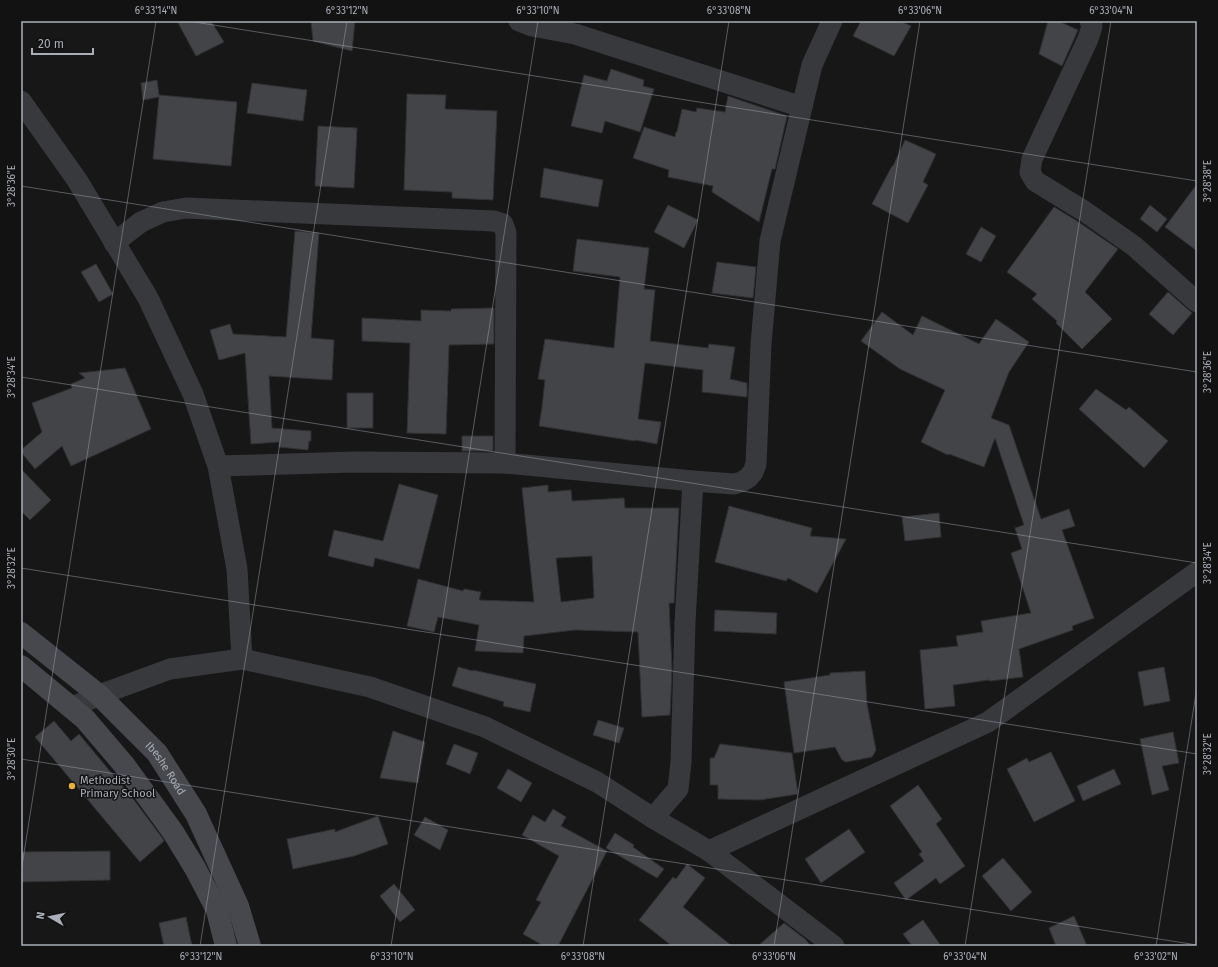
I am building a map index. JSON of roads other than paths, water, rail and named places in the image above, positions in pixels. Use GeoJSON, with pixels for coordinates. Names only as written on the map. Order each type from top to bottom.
{"type":"FeatureCollection","features":[{"type":"Feature","properties":{"kind":"main road","name":"Ibeshe Road"},"geometry":{"type":"LineString","coordinates":[[21,633],[99,695],[157,753],[196,814],[238,906],[250,946]]}},
{"type":"Feature","properties":{"kind":"main road"},"geometry":{"type":"LineString","coordinates":[[21,666],[85,719],[125,766],[173,832],[195,868],[217,910],[226,946]]}},
{"type":"Feature","properties":{"kind":"street"},"geometry":{"type":"LineString","coordinates":[[519,21],[532,26],[575,34],[802,107]]}},
{"type":"Feature","properties":{"kind":"street"},"geometry":{"type":"LineString","coordinates":[[218,466],[354,462],[505,463],[693,482],[734,484],[748,478],[753,472],[756,464],[761,344],[770,241],[812,65],[832,21]]}},
{"type":"Feature","properties":{"kind":"street"},"geometry":{"type":"LineString","coordinates":[[1090,21],[1092,26],[1088,39],[1032,159],[1030,172],[1035,181],[1084,211],[1134,246],[1197,302]]}},
{"type":"Feature","properties":{"kind":"street"},"geometry":{"type":"LineString","coordinates":[[21,101],[77,180],[148,298],[193,394],[218,466],[238,569],[242,659]]}},
{"type":"Feature","properties":{"kind":"street"},"geometry":{"type":"LineString","coordinates":[[114,243],[141,222],[163,212],[186,208],[494,221],[503,224],[506,233],[505,463]]}},
{"type":"Feature","properties":{"kind":"street"},"geometry":{"type":"LineString","coordinates":[[653,818],[678,790],[681,762],[685,622],[693,482]]}},
{"type":"Feature","properties":{"kind":"street"},"geometry":{"type":"LineString","coordinates":[[709,851],[988,722],[1197,572]]}},
{"type":"Feature","properties":{"kind":"street"},"geometry":{"type":"LineString","coordinates":[[71,708],[99,695],[170,669],[242,659],[370,687],[484,727],[597,782],[653,818],[709,851],[834,946]]}},
{"type":"Feature","properties":{"kind":"place","name":"Methodist Primary School"},"geometry":{"type":"Point","coordinates":[72,786]}}]}
